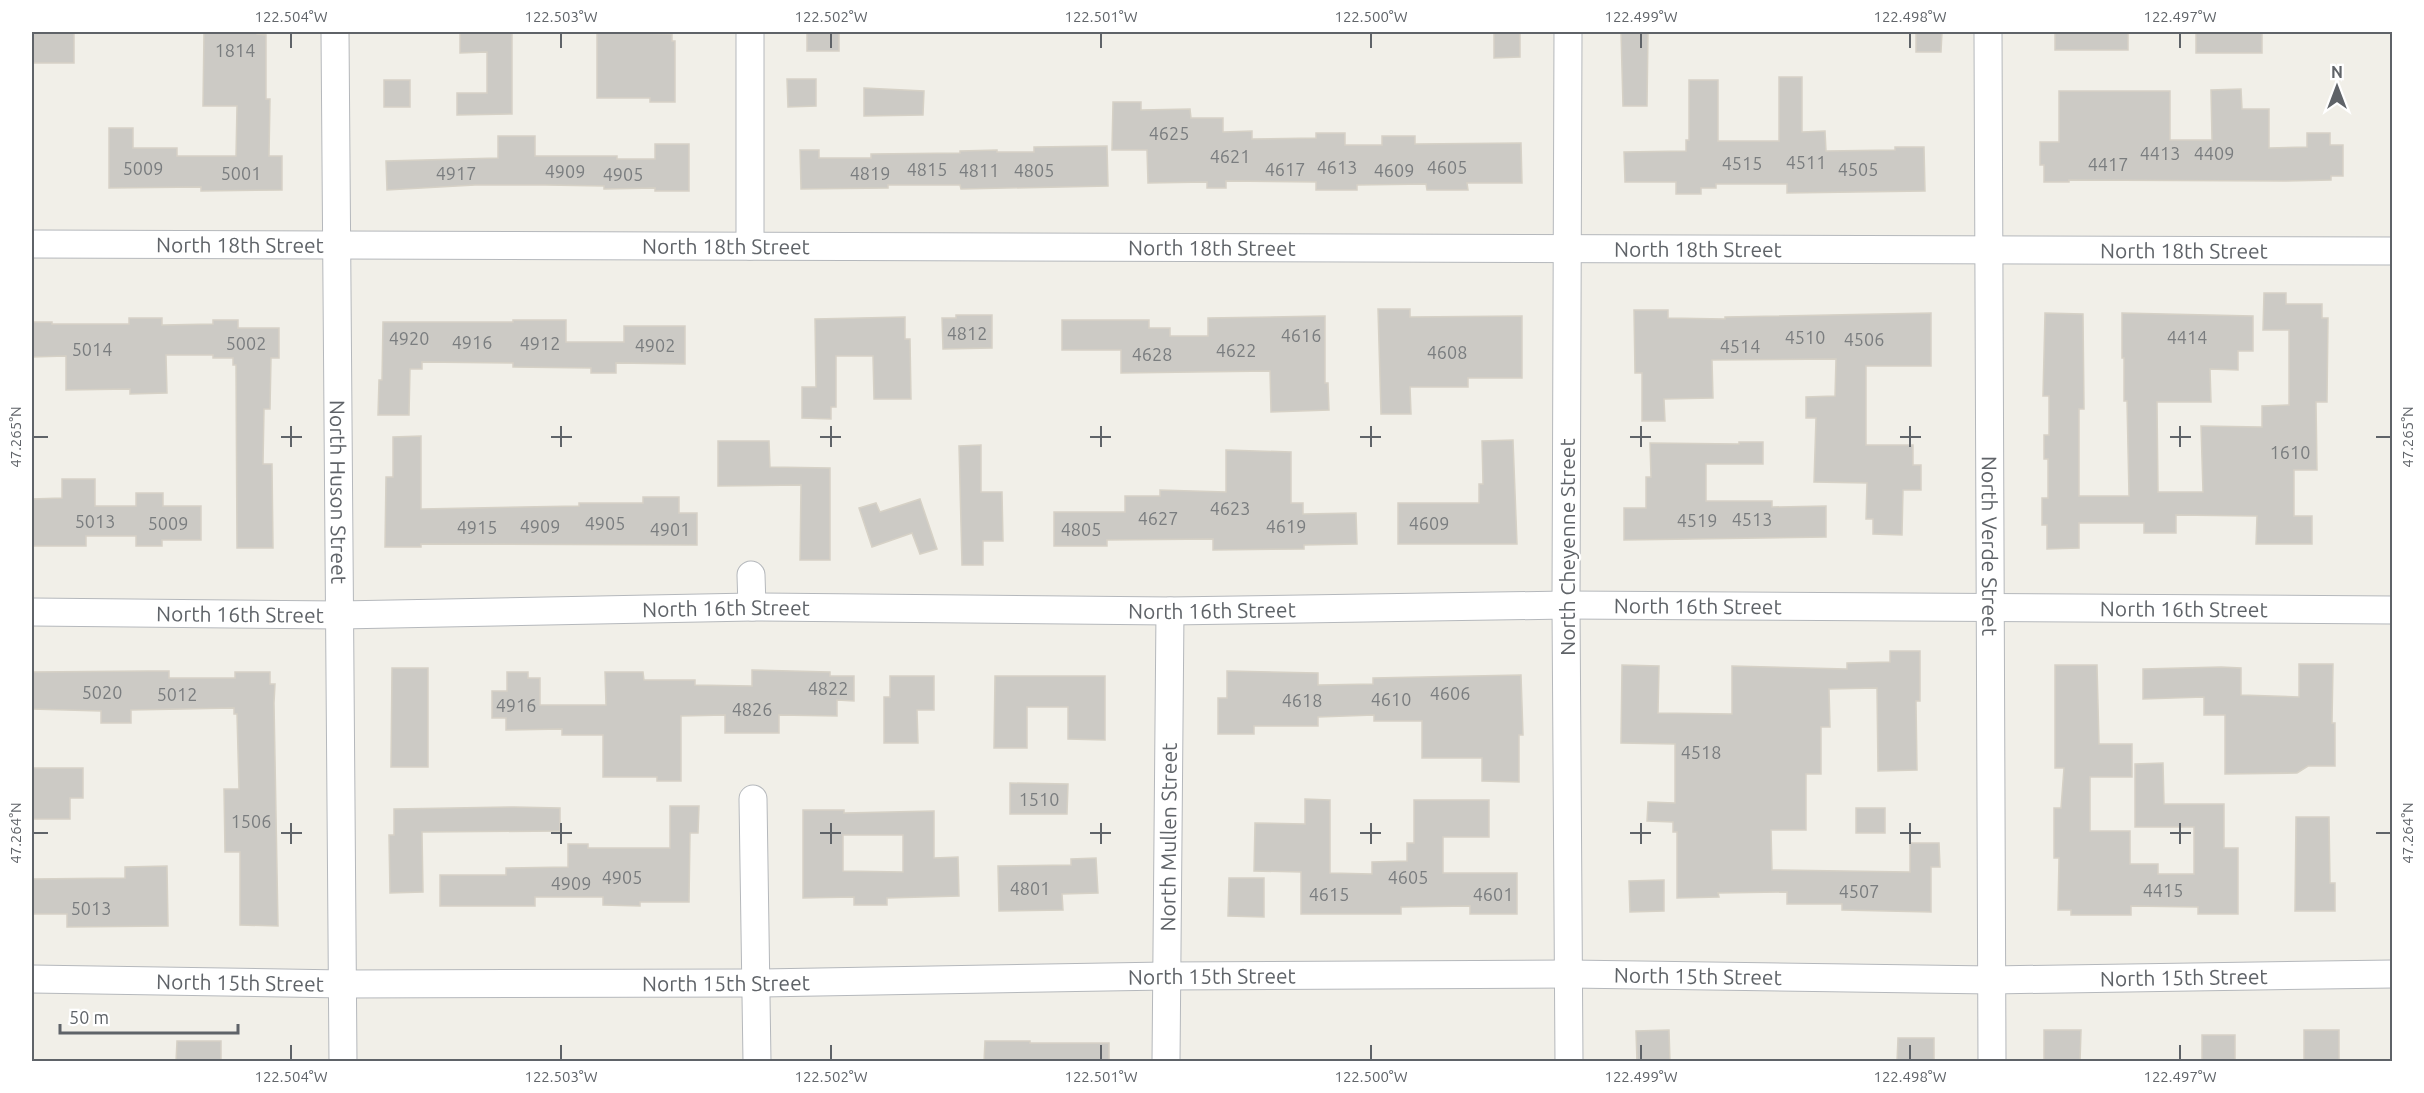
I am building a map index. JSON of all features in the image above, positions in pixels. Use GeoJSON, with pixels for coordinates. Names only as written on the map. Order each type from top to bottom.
{"type":"FeatureCollection","features":[{"type":"Feature","properties":{"kind":"street","name":"North Huson Street"},"geometry":{"type":"LineString","coordinates":[[335,32],[343,1062]]}},
{"type":"Feature","properties":{"kind":"street"},"geometry":{"type":"LineString","coordinates":[[750,32],[750,246]]}},
{"type":"Feature","properties":{"kind":"street","name":"North Cheyenne Street"},"geometry":{"type":"LineString","coordinates":[[1568,32],[1566,605],[1569,1062]]}},
{"type":"Feature","properties":{"kind":"street","name":"North Verde Street"},"geometry":{"type":"LineString","coordinates":[[1988,32],[1992,1062]]}},
{"type":"Feature","properties":{"kind":"street","name":"North 18th Street"},"geometry":{"type":"LineString","coordinates":[[32,244],[2392,251]]}},
{"type":"Feature","properties":{"kind":"street"},"geometry":{"type":"LineString","coordinates":[[751,575],[752,607]]}},
{"type":"Feature","properties":{"kind":"street","name":"North 16th Street"},"geometry":{"type":"LineString","coordinates":[[32,612],[340,615],[752,607],[1170,611],[1566,605],[2392,610]]}},
{"type":"Feature","properties":{"kind":"street","name":"North Mullen Street"},"geometry":{"type":"LineString","coordinates":[[1166,1062],[1170,611]]}},
{"type":"Feature","properties":{"kind":"street"},"geometry":{"type":"LineString","coordinates":[[753,799],[757,1062]]}},
{"type":"Feature","properties":{"kind":"street","name":"North 15th Street"},"geometry":{"type":"LineString","coordinates":[[32,979],[343,984],[756,983],[1166,976],[1570,974],[1992,980],[2392,974]]}},
{"type":"Feature","properties":{"kind":"building"},"geometry":{"type":"Polygon","coordinates":[[[32,32],[74,32],[74,63],[32,63],[32,32]]]}},
{"type":"Feature","properties":{"kind":"building"},"geometry":{"type":"Polygon","coordinates":[[[204,32],[257,32],[257,34],[266,35],[266,99],[270,99],[269,156],[282,156],[282,190],[201,191],[201,187],[109,188],[109,128],[133,128],[133,148],[177,148],[177,156],[236,156],[237,106],[203,106],[204,32]]]}},
{"type":"Feature","properties":{"kind":"building"},"geometry":{"type":"Polygon","coordinates":[[[460,32],[512,32],[512,114],[457,115],[457,93],[487,93],[487,52],[460,53],[460,32]]]}},
{"type":"Feature","properties":{"kind":"building"},"geometry":{"type":"Polygon","coordinates":[[[597,32],[672,34],[672,41],[675,41],[675,102],[650,102],[650,98],[597,98],[597,32]]]}},
{"type":"Feature","properties":{"kind":"building"},"geometry":{"type":"Polygon","coordinates":[[[807,32],[839,32],[839,51],[807,51],[807,32]]]}},
{"type":"Feature","properties":{"kind":"building"},"geometry":{"type":"Polygon","coordinates":[[[1494,32],[1520,32],[1520,57],[1494,58],[1494,32]]]}},
{"type":"Feature","properties":{"kind":"building"},"geometry":{"type":"Polygon","coordinates":[[[1621,32],[1648,32],[1647,106],[1623,106],[1621,32]]]}},
{"type":"Feature","properties":{"kind":"building"},"geometry":{"type":"Polygon","coordinates":[[[1916,32],[1942,32],[1941,52],[1916,52],[1916,32]]]}},
{"type":"Feature","properties":{"kind":"building"},"geometry":{"type":"Polygon","coordinates":[[[2055,32],[2128,32],[2128,50],[2055,50],[2055,32]]]}},
{"type":"Feature","properties":{"kind":"building"},"geometry":{"type":"Polygon","coordinates":[[[2196,32],[2262,32],[2262,53],[2196,53],[2196,32]]]}},
{"type":"Feature","properties":{"kind":"building"},"geometry":{"type":"Polygon","coordinates":[[[1779,77],[1802,77],[1802,132],[1825,131],[1826,151],[1895,150],[1895,147],[1924,147],[1925,191],[1787,193],[1787,184],[1716,184],[1716,188],[1701,188],[1701,194],[1676,194],[1676,182],[1625,182],[1624,152],[1686,151],[1686,140],[1689,140],[1689,80],[1718,80],[1718,141],[1779,141],[1779,77]]]}},
{"type":"Feature","properties":{"kind":"building"},"geometry":{"type":"Polygon","coordinates":[[[787,79],[816,79],[816,106],[788,107],[787,79]]]}},
{"type":"Feature","properties":{"kind":"building"},"geometry":{"type":"Polygon","coordinates":[[[384,80],[410,80],[410,107],[384,107],[384,80]]]}},
{"type":"Feature","properties":{"kind":"building"},"geometry":{"type":"Polygon","coordinates":[[[864,88],[924,91],[923,115],[864,116],[864,88]]]}},
{"type":"Feature","properties":{"kind":"building"},"geometry":{"type":"Polygon","coordinates":[[[2241,89],[2242,109],[2269,109],[2269,148],[2307,147],[2307,133],[2330,133],[2330,145],[2343,145],[2343,176],[2331,176],[2331,180],[2285,181],[2069,180],[2069,182],[2044,182],[2044,165],[2040,165],[2040,142],[2059,142],[2059,91],[2170,91],[2170,140],[2212,140],[2211,90],[2241,89]]]}},
{"type":"Feature","properties":{"kind":"building"},"geometry":{"type":"Polygon","coordinates":[[[1113,102],[1141,102],[1141,110],[1190,109],[1191,118],[1223,118],[1223,132],[1252,131],[1252,139],[1316,138],[1316,133],[1345,133],[1345,145],[1382,145],[1382,136],[1415,136],[1415,144],[1521,143],[1522,183],[1467,183],[1468,190],[1427,190],[1426,184],[1357,185],[1357,190],[1316,190],[1316,182],[1226,181],[1226,188],[1207,188],[1207,182],[1148,183],[1147,150],[1112,150],[1113,102]]]}},
{"type":"Feature","properties":{"kind":"building"},"geometry":{"type":"Polygon","coordinates":[[[498,136],[535,136],[535,156],[617,156],[617,159],[655,159],[655,144],[689,144],[689,191],[546,185],[475,185],[387,190],[386,161],[498,158],[498,136]]]}},
{"type":"Feature","properties":{"kind":"building"},"geometry":{"type":"Polygon","coordinates":[[[1107,146],[1108,186],[961,189],[960,185],[888,185],[888,188],[801,189],[800,150],[819,150],[819,158],[871,158],[871,154],[960,153],[960,151],[997,150],[997,152],[1034,152],[1034,147],[1107,146]]]}},
{"type":"Feature","properties":{"kind":"building"},"geometry":{"type":"Polygon","coordinates":[[[2264,293],[2286,293],[2286,304],[2322,304],[2322,318],[2328,318],[2327,402],[2316,402],[2317,470],[2294,470],[2294,516],[2312,516],[2312,544],[2256,544],[2257,516],[2176,515],[2176,533],[2144,533],[2144,523],[2079,523],[2079,548],[2047,549],[2047,525],[2042,525],[2042,498],[2048,498],[2048,459],[2044,459],[2044,435],[2049,435],[2049,396],[2043,396],[2045,313],[2083,314],[2084,409],[2079,409],[2079,496],[2129,496],[2122,313],[2253,316],[2253,351],[2238,351],[2238,370],[2210,369],[2211,402],[2157,402],[2158,492],[2203,492],[2201,426],[2262,427],[2262,406],[2289,405],[2289,330],[2263,330],[2264,293]]]}},
{"type":"Feature","properties":{"kind":"building"},"geometry":{"type":"Polygon","coordinates":[[[1378,309],[1410,309],[1410,317],[1522,316],[1522,378],[1468,378],[1468,387],[1410,387],[1411,414],[1381,414],[1378,309]]]}},
{"type":"Feature","properties":{"kind":"building"},"geometry":{"type":"Polygon","coordinates":[[[1634,310],[1668,310],[1668,318],[1725,319],[1725,317],[1931,313],[1931,366],[1866,366],[1866,445],[1913,445],[1913,465],[1921,465],[1921,490],[1903,490],[1902,535],[1873,534],[1873,519],[1866,519],[1867,483],[1814,482],[1816,418],[1806,418],[1806,397],[1835,396],[1836,359],[1712,360],[1713,398],[1664,399],[1665,421],[1642,421],[1642,373],[1635,373],[1634,310]]]}},
{"type":"Feature","properties":{"kind":"building"},"geometry":{"type":"Polygon","coordinates":[[[956,315],[992,315],[992,348],[943,349],[942,318],[956,318],[956,315]]]}},
{"type":"Feature","properties":{"kind":"building"},"geometry":{"type":"Polygon","coordinates":[[[1325,316],[1325,383],[1328,383],[1329,410],[1271,412],[1270,371],[1121,373],[1121,350],[1062,350],[1062,320],[1149,320],[1149,328],[1170,328],[1170,336],[1208,336],[1208,318],[1325,316]]]}},
{"type":"Feature","properties":{"kind":"building"},"geometry":{"type":"Polygon","coordinates":[[[905,317],[905,339],[910,339],[911,399],[874,399],[873,356],[836,356],[836,407],[831,407],[831,419],[802,418],[802,387],[816,387],[815,319],[905,317]]]}},
{"type":"Feature","properties":{"kind":"building"},"geometry":{"type":"Polygon","coordinates":[[[129,318],[162,318],[162,325],[213,324],[213,320],[238,320],[238,328],[279,328],[279,358],[271,358],[270,409],[264,409],[263,464],[272,464],[273,548],[237,548],[236,365],[233,365],[233,358],[213,358],[213,355],[166,355],[167,393],[130,394],[130,389],[66,390],[66,356],[32,357],[32,322],[129,324],[129,318]]]}},
{"type":"Feature","properties":{"kind":"building"},"geometry":{"type":"Polygon","coordinates":[[[513,320],[566,320],[566,342],[624,342],[624,326],[685,326],[685,364],[616,363],[616,373],[591,373],[591,368],[513,367],[513,363],[422,362],[422,369],[410,369],[409,415],[378,415],[379,380],[382,380],[383,322],[513,322],[513,320]]]}},
{"type":"Feature","properties":{"kind":"building"},"geometry":{"type":"Polygon","coordinates":[[[421,436],[421,509],[579,506],[579,503],[643,503],[643,497],[679,497],[679,513],[697,513],[697,545],[421,544],[421,547],[385,547],[386,477],[393,477],[393,437],[421,436]]]}},
{"type":"Feature","properties":{"kind":"building"},"geometry":{"type":"Polygon","coordinates":[[[1513,440],[1517,544],[1398,544],[1398,503],[1479,503],[1479,484],[1483,484],[1482,441],[1513,440]]]}},
{"type":"Feature","properties":{"kind":"building"},"geometry":{"type":"Polygon","coordinates":[[[718,441],[769,441],[770,467],[830,468],[830,560],[800,560],[801,485],[718,486],[718,441]]]}},
{"type":"Feature","properties":{"kind":"building"},"geometry":{"type":"Polygon","coordinates":[[[1739,442],[1763,442],[1763,464],[1706,464],[1706,501],[1772,501],[1772,507],[1826,506],[1826,537],[1624,540],[1624,508],[1646,508],[1646,477],[1651,477],[1650,443],[1739,444],[1739,442]]]}},
{"type":"Feature","properties":{"kind":"building"},"geometry":{"type":"Polygon","coordinates":[[[981,445],[981,492],[1002,492],[1003,541],[983,541],[983,565],[962,565],[959,446],[981,445]]]}},
{"type":"Feature","properties":{"kind":"building"},"geometry":{"type":"Polygon","coordinates":[[[1226,450],[1291,452],[1291,503],[1303,503],[1303,514],[1356,513],[1357,544],[1304,545],[1304,549],[1213,550],[1213,539],[1107,540],[1107,546],[1054,546],[1054,512],[1125,512],[1125,496],[1160,496],[1160,490],[1226,492],[1226,450]]]}},
{"type":"Feature","properties":{"kind":"building"},"geometry":{"type":"Polygon","coordinates":[[[62,479],[95,479],[95,506],[136,506],[136,493],[163,493],[163,506],[201,506],[201,540],[162,540],[162,546],[136,546],[136,536],[86,536],[86,546],[32,546],[32,499],[62,498],[62,479]]]}},
{"type":"Feature","properties":{"kind":"building"},"geometry":{"type":"Polygon","coordinates":[[[920,499],[937,549],[920,554],[912,533],[872,547],[859,508],[876,503],[880,512],[920,499]]]}},
{"type":"Feature","properties":{"kind":"building"},"geometry":{"type":"Polygon","coordinates":[[[1890,651],[1920,651],[1920,701],[1916,701],[1917,770],[1878,771],[1877,688],[1829,689],[1830,727],[1821,727],[1821,774],[1806,774],[1806,830],[1771,830],[1772,870],[1910,872],[1910,843],[1939,843],[1940,867],[1931,867],[1931,912],[1842,910],[1842,904],[1787,904],[1787,892],[1718,893],[1719,897],[1677,898],[1677,832],[1673,832],[1673,822],[1647,821],[1648,802],[1675,803],[1675,744],[1621,743],[1622,665],[1659,666],[1658,713],[1732,714],[1732,666],[1847,669],[1847,663],[1890,662],[1890,651]]]}},
{"type":"Feature","properties":{"kind":"building"},"geometry":{"type":"Polygon","coordinates":[[[2299,664],[2333,664],[2332,723],[2335,723],[2335,766],[2308,766],[2297,773],[2225,774],[2225,715],[2204,715],[2204,697],[2143,699],[2143,669],[2221,667],[2241,668],[2241,695],[2299,697],[2299,664]]]}},
{"type":"Feature","properties":{"kind":"building"},"geometry":{"type":"Polygon","coordinates":[[[2055,665],[2097,665],[2099,744],[2132,744],[2132,777],[2090,777],[2090,831],[2130,831],[2130,864],[2158,864],[2158,874],[2194,874],[2194,827],[2135,827],[2135,764],[2163,763],[2164,804],[2224,804],[2224,848],[2238,848],[2238,914],[2198,914],[2198,907],[2131,906],[2131,915],[2071,915],[2071,910],[2058,910],[2059,858],[2054,858],[2054,808],[2061,808],[2064,768],[2055,768],[2055,665]]]}},
{"type":"Feature","properties":{"kind":"building"},"geometry":{"type":"Polygon","coordinates":[[[392,668],[428,668],[428,767],[391,767],[392,668]]]}},
{"type":"Feature","properties":{"kind":"building"},"geometry":{"type":"Polygon","coordinates":[[[752,670],[830,672],[830,676],[854,676],[854,701],[837,700],[837,716],[779,715],[779,733],[725,733],[725,715],[681,716],[681,781],[657,781],[657,777],[603,777],[603,735],[562,735],[562,729],[506,730],[506,718],[492,718],[492,691],[507,691],[507,672],[528,672],[528,678],[540,678],[540,705],[606,705],[605,672],[643,672],[644,680],[695,680],[695,685],[752,686],[752,670]]]}},
{"type":"Feature","properties":{"kind":"building"},"geometry":{"type":"Polygon","coordinates":[[[169,671],[169,678],[235,678],[235,672],[270,672],[270,684],[275,684],[278,926],[240,925],[240,852],[225,852],[224,789],[239,789],[237,714],[234,714],[234,708],[131,710],[131,723],[101,723],[101,711],[32,709],[32,672],[169,671]]]}},
{"type":"Feature","properties":{"kind":"building"},"geometry":{"type":"Polygon","coordinates":[[[1227,671],[1318,673],[1318,685],[1373,684],[1373,678],[1521,675],[1523,735],[1519,735],[1519,782],[1482,781],[1482,758],[1422,758],[1422,721],[1374,721],[1374,715],[1318,717],[1318,726],[1254,726],[1254,734],[1218,734],[1218,698],[1227,698],[1227,671]]]}},
{"type":"Feature","properties":{"kind":"building"},"geometry":{"type":"Polygon","coordinates":[[[890,676],[934,676],[934,710],[917,710],[918,743],[884,743],[884,697],[890,697],[890,676]]]}},
{"type":"Feature","properties":{"kind":"building"},"geometry":{"type":"Polygon","coordinates":[[[995,676],[1105,676],[1105,740],[1068,739],[1068,707],[1027,707],[1027,748],[994,748],[995,676]]]}},
{"type":"Feature","properties":{"kind":"building"},"geometry":{"type":"Polygon","coordinates":[[[32,768],[83,768],[83,798],[70,798],[70,819],[32,819],[32,768]]]}},
{"type":"Feature","properties":{"kind":"building"},"geometry":{"type":"Polygon","coordinates":[[[1010,783],[1068,784],[1067,814],[1010,814],[1010,783]]]}},
{"type":"Feature","properties":{"kind":"building"},"geometry":{"type":"Polygon","coordinates":[[[1305,799],[1330,800],[1330,873],[1372,874],[1372,862],[1407,861],[1407,843],[1414,843],[1414,800],[1489,800],[1489,837],[1443,837],[1443,873],[1517,873],[1517,914],[1470,914],[1470,906],[1401,907],[1401,914],[1301,914],[1301,872],[1254,871],[1255,823],[1305,824],[1305,799]]]}},
{"type":"Feature","properties":{"kind":"building"},"geometry":{"type":"Polygon","coordinates":[[[670,806],[699,806],[698,833],[690,833],[689,902],[640,902],[640,906],[603,905],[603,897],[535,897],[535,906],[440,906],[440,875],[506,875],[506,868],[568,867],[568,844],[588,844],[588,848],[670,848],[670,806]]]}},
{"type":"Feature","properties":{"kind":"building"},"geometry":{"type":"Polygon","coordinates":[[[560,808],[560,831],[422,832],[423,892],[390,893],[389,835],[394,835],[394,809],[560,808]]]}},
{"type":"Feature","properties":{"kind":"building"},"geometry":{"type":"Polygon","coordinates":[[[1856,808],[1885,808],[1885,833],[1856,833],[1856,808]]]}},
{"type":"Feature","properties":{"kind":"building"},"geometry":{"type":"Polygon","coordinates":[[[803,810],[844,810],[844,813],[934,811],[934,858],[958,857],[959,896],[887,898],[887,905],[854,905],[854,897],[803,898],[803,810]],[[843,835],[843,871],[903,872],[903,835],[843,835]]]}},
{"type":"Feature","properties":{"kind":"building"},"geometry":{"type":"Polygon","coordinates":[[[2296,817],[2329,817],[2330,883],[2335,883],[2335,911],[2295,911],[2296,817]]]}},
{"type":"Feature","properties":{"kind":"building"},"geometry":{"type":"Polygon","coordinates":[[[1096,858],[1098,893],[1062,894],[1063,910],[999,911],[998,866],[1071,865],[1071,859],[1096,858]]]}},
{"type":"Feature","properties":{"kind":"building"},"geometry":{"type":"Polygon","coordinates":[[[167,866],[168,926],[67,927],[67,914],[32,914],[32,879],[125,878],[125,867],[167,866]]]}},
{"type":"Feature","properties":{"kind":"building"},"geometry":{"type":"Polygon","coordinates":[[[1229,878],[1264,878],[1264,917],[1228,916],[1229,878]]]}},
{"type":"Feature","properties":{"kind":"building"},"geometry":{"type":"Polygon","coordinates":[[[1664,880],[1664,911],[1630,912],[1629,881],[1664,880]]]}},
{"type":"Feature","properties":{"kind":"building"},"geometry":{"type":"Polygon","coordinates":[[[1669,1030],[1670,1062],[1637,1062],[1636,1031],[1669,1030]]]}},
{"type":"Feature","properties":{"kind":"building"},"geometry":{"type":"Polygon","coordinates":[[[2044,1030],[2081,1030],[2080,1062],[2044,1062],[2044,1030]]]}},
{"type":"Feature","properties":{"kind":"building"},"geometry":{"type":"Polygon","coordinates":[[[2304,1030],[2339,1030],[2339,1062],[2304,1062],[2304,1030]]]}},
{"type":"Feature","properties":{"kind":"building"},"geometry":{"type":"Polygon","coordinates":[[[2202,1035],[2235,1035],[2235,1062],[2202,1062],[2202,1035]]]}},
{"type":"Feature","properties":{"kind":"building"},"geometry":{"type":"Polygon","coordinates":[[[1898,1038],[1934,1038],[1934,1062],[1897,1062],[1898,1038]]]}},
{"type":"Feature","properties":{"kind":"building"},"geometry":{"type":"Polygon","coordinates":[[[177,1041],[221,1041],[221,1062],[176,1062],[177,1041]]]}},
{"type":"Feature","properties":{"kind":"building"},"geometry":{"type":"Polygon","coordinates":[[[985,1041],[1109,1043],[1109,1062],[984,1062],[985,1041]]]}}]}
